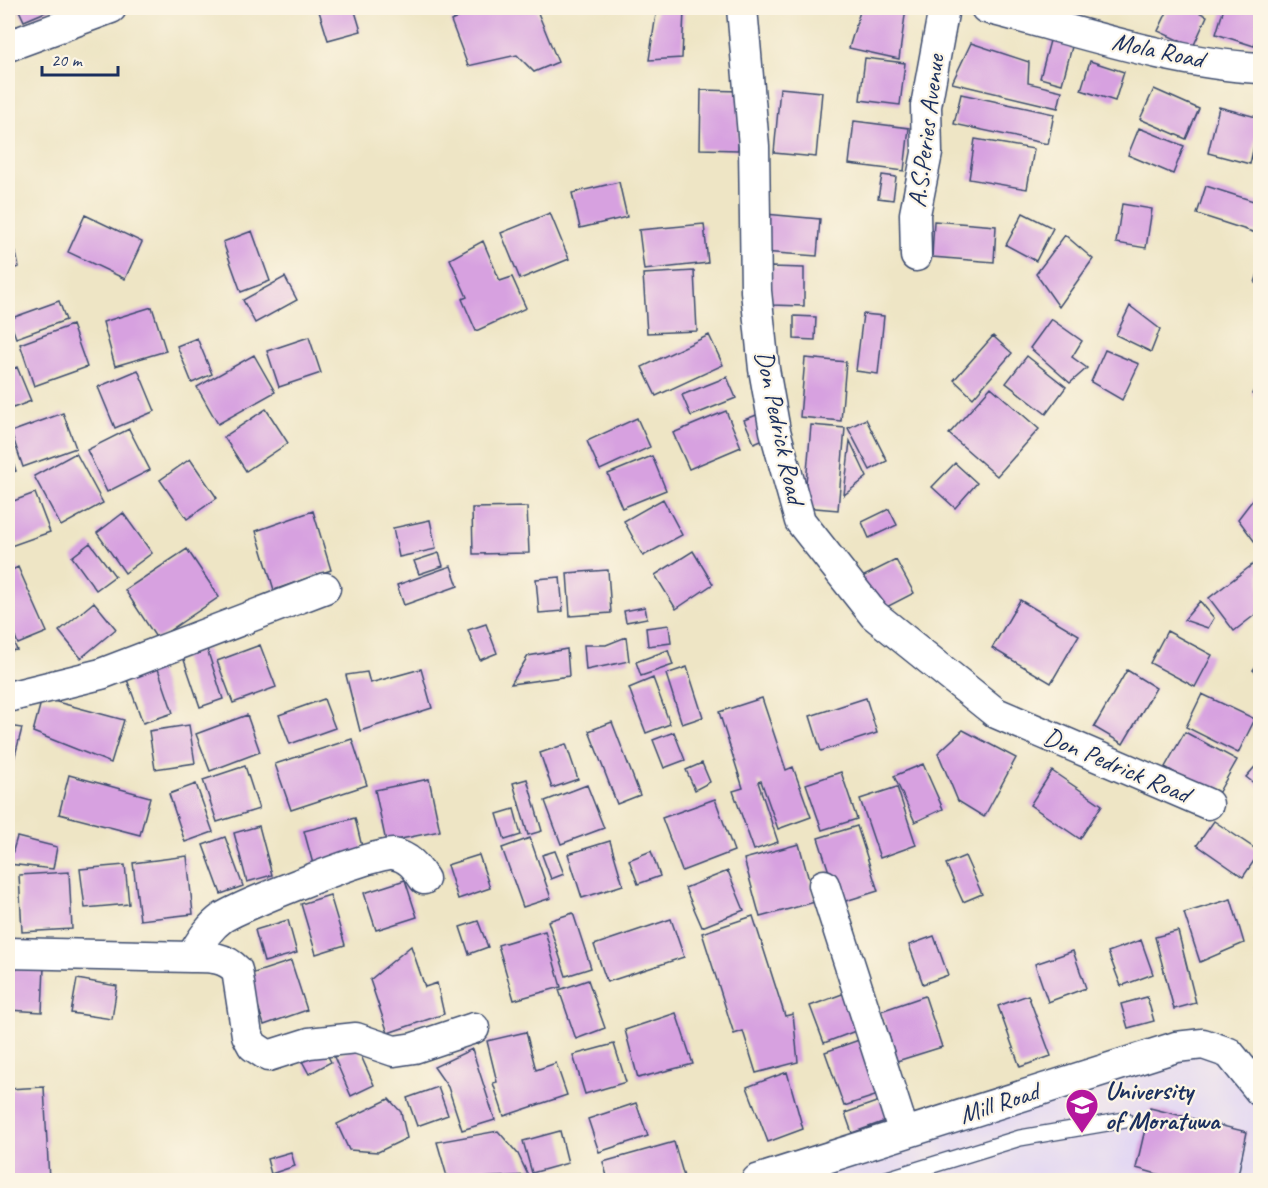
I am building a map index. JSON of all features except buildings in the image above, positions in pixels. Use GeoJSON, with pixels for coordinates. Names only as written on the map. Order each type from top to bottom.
{"type":"FeatureCollection","features":[{"type":"Feature","properties":{"kind":"street"},"geometry":{"type":"LineString","coordinates":[[8,46],[111,8]]}},
{"type":"Feature","properties":{"kind":"street","name":"Don Pedrick Road"},"geometry":{"type":"LineString","coordinates":[[742,8],[754,146],[756,291],[764,369],[775,431],[800,521],[874,615],[996,713],[1208,804]]}},
{"type":"Feature","properties":{"kind":"street","name":"A.S.Peries Avenue"},"geometry":{"type":"LineString","coordinates":[[916,255],[915,214],[927,153],[926,106],[944,8]]}},
{"type":"Feature","properties":{"kind":"street","name":"Mola Road"},"geometry":{"type":"LineString","coordinates":[[986,8],[1105,40],[1179,56],[1260,68]]}},
{"type":"Feature","properties":{"kind":"street"},"geometry":{"type":"LineString","coordinates":[[8,697],[101,674],[326,588]]}},
{"type":"Feature","properties":{"kind":"street"},"geometry":{"type":"LineString","coordinates":[[191,957],[208,931],[223,918],[282,891],[375,857],[392,854],[412,862],[424,879]]}},
{"type":"Feature","properties":{"kind":"street"},"geometry":{"type":"LineString","coordinates":[[824,885],[904,1133]]}},
{"type":"Feature","properties":{"kind":"street"},"geometry":{"type":"LineString","coordinates":[[8,953],[218,958],[230,962],[237,970],[247,1035],[253,1046],[268,1056],[309,1043],[356,1038],[394,1051],[414,1048],[474,1028]]}},
{"type":"Feature","properties":{"kind":"street","name":"Mill Road"},"geometry":{"type":"LineString","coordinates":[[757,1180],[1176,1047],[1203,1044],[1229,1053],[1260,1091]]}},
{"type":"Feature","properties":{"kind":"lane"},"geometry":{"type":"LineString","coordinates":[[884,1180],[1020,1138],[1125,1120]]}},
{"type":"Feature","properties":{"kind":"shaded area","name":"University of Moratuwa"},"geometry":{"type":"Polygon","coordinates":[[[1218,1039],[1260,1088],[1260,1180],[773,1180],[1218,1039]]]}},
{"type":"Feature","properties":{"kind":"place","name":"University of Moratuwa"},"geometry":{"type":"Point","coordinates":[1082,1134]}}]}
